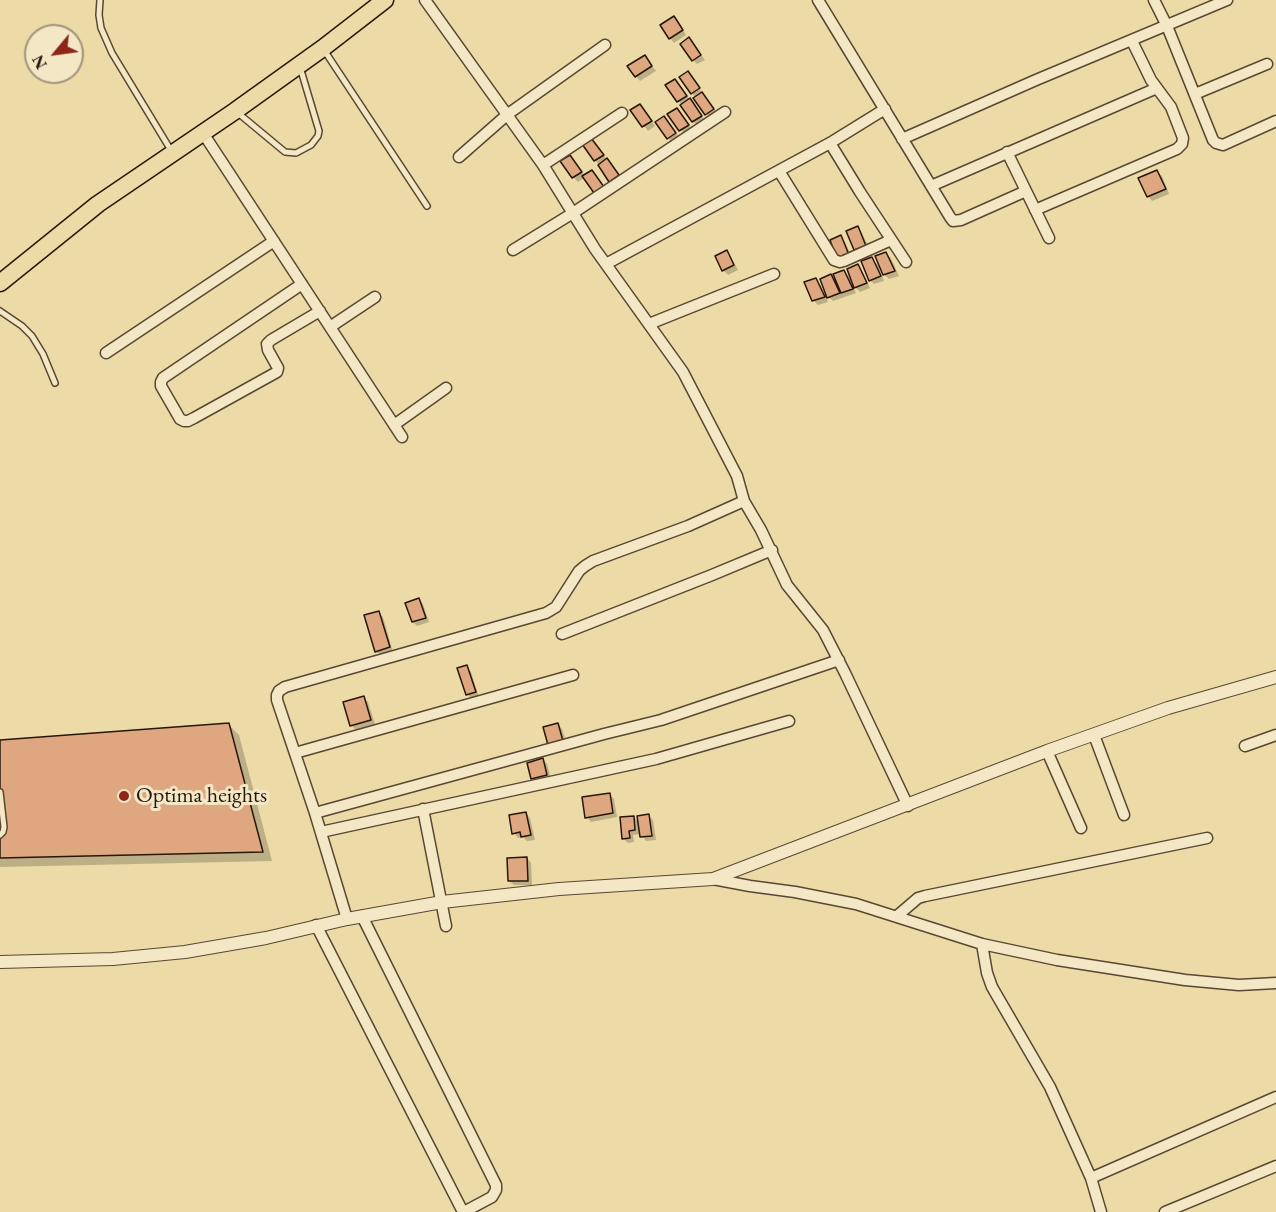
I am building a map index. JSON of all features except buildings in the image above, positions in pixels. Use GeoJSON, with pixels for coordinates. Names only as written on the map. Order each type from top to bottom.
{"type":"FeatureCollection","features":[{"type":"Feature","properties":{"kind":"highway"},"geometry":{"type":"LineString","coordinates":[[0,283],[98,204],[235,111],[385,0]]}},
{"type":"Feature","properties":{"kind":"street"},"geometry":{"type":"LineString","coordinates":[[425,0],[543,165],[606,264],[683,372],[737,476],[744,501],[772,550],[788,585],[818,622],[908,806]]}},
{"type":"Feature","properties":{"kind":"street"},"geometry":{"type":"LineString","coordinates":[[818,0],[953,220],[957,222],[1026,191]]}},
{"type":"Feature","properties":{"kind":"street"},"geometry":{"type":"LineString","coordinates":[[1154,0],[1167,26],[1213,140],[1223,145],[1276,122]]}},
{"type":"Feature","properties":{"kind":"street"},"geometry":{"type":"LineString","coordinates":[[902,139],[1227,0]]}},
{"type":"Feature","properties":{"kind":"street"},"geometry":{"type":"LineString","coordinates":[[1035,210],[1180,147],[1183,142],[1180,127],[1167,99],[1151,80],[1132,41]]}},
{"type":"Feature","properties":{"kind":"street"},"geometry":{"type":"LineString","coordinates":[[459,157],[507,114],[604,45]]}},
{"type":"Feature","properties":{"kind":"street"},"geometry":{"type":"LineString","coordinates":[[1195,94],[1267,64]]}},
{"type":"Feature","properties":{"kind":"street"},"geometry":{"type":"LineString","coordinates":[[931,186],[1157,87]]}},
{"type":"Feature","properties":{"kind":"street"},"geometry":{"type":"LineString","coordinates":[[606,264],[830,143],[885,109]]}},
{"type":"Feature","properties":{"kind":"street"},"geometry":{"type":"LineString","coordinates":[[513,250],[725,112]]}},
{"type":"Feature","properties":{"kind":"street"},"geometry":{"type":"LineString","coordinates":[[543,165],[622,113]]}},
{"type":"Feature","properties":{"kind":"street"},"geometry":{"type":"LineString","coordinates":[[203,132],[402,437]]}},
{"type":"Feature","properties":{"kind":"street"},"geometry":{"type":"LineString","coordinates":[[830,143],[906,262]]}},
{"type":"Feature","properties":{"kind":"street"},"geometry":{"type":"LineString","coordinates":[[1007,152],[1049,238]]}},
{"type":"Feature","properties":{"kind":"street"},"geometry":{"type":"LineString","coordinates":[[779,171],[837,262],[891,240]]}},
{"type":"Feature","properties":{"kind":"street"},"geometry":{"type":"LineString","coordinates":[[106,353],[274,241]]}},
{"type":"Feature","properties":{"kind":"street"},"geometry":{"type":"LineString","coordinates":[[649,324],[774,274]]}},
{"type":"Feature","properties":{"kind":"street"},"geometry":{"type":"LineString","coordinates":[[302,284],[163,378],[162,387],[180,419],[188,421],[277,372],[278,368],[267,344],[320,311]]}},
{"type":"Feature","properties":{"kind":"street"},"geometry":{"type":"LineString","coordinates":[[330,327],[375,297]]}},
{"type":"Feature","properties":{"kind":"street"},"geometry":{"type":"LineString","coordinates":[[394,425],[446,388]]}},
{"type":"Feature","properties":{"kind":"street"},"geometry":{"type":"LineString","coordinates":[[347,919],[277,700],[281,689],[546,613],[556,607],[579,571],[593,561],[688,526],[744,501]]}},
{"type":"Feature","properties":{"kind":"street"},"geometry":{"type":"LineString","coordinates":[[562,634],[772,550]]}},
{"type":"Feature","properties":{"kind":"street"},"geometry":{"type":"LineString","coordinates":[[315,813],[661,720],[838,660]]}},
{"type":"Feature","properties":{"kind":"street"},"geometry":{"type":"LineString","coordinates":[[295,753],[573,675]]}},
{"type":"Feature","properties":{"kind":"street"},"geometry":{"type":"LineString","coordinates":[[714,879],[1047,751],[1168,708],[1276,677]]}},
{"type":"Feature","properties":{"kind":"street"},"geometry":{"type":"LineString","coordinates":[[321,832],[657,759],[789,720]]}},
{"type":"Feature","properties":{"kind":"street"},"geometry":{"type":"LineString","coordinates":[[1094,735],[1124,815]]}},
{"type":"Feature","properties":{"kind":"street"},"geometry":{"type":"LineString","coordinates":[[1245,746],[1276,735]]}},
{"type":"Feature","properties":{"kind":"street"},"geometry":{"type":"LineString","coordinates":[[1047,751],[1081,828]]}},
{"type":"Feature","properties":{"kind":"street"},"geometry":{"type":"LineString","coordinates":[[423,809],[446,926]]}},
{"type":"Feature","properties":{"kind":"street"},"geometry":{"type":"LineString","coordinates":[[897,916],[918,898],[1207,838]]}},
{"type":"Feature","properties":{"kind":"street"},"geometry":{"type":"LineString","coordinates":[[0,962],[113,959],[185,952],[442,902],[559,889],[714,879],[856,904],[982,944],[1057,960],[1185,980],[1239,985],[1276,983]]}},
{"type":"Feature","properties":{"kind":"street"},"geometry":{"type":"LineString","coordinates":[[316,926],[464,1212],[492,1197],[496,1185],[362,916]]}},
{"type":"Feature","properties":{"kind":"street"},"geometry":{"type":"LineString","coordinates":[[982,944],[992,987],[1050,1087],[1091,1178],[1101,1212]]}},
{"type":"Feature","properties":{"kind":"street"},"geometry":{"type":"LineString","coordinates":[[1091,1178],[1276,1097]]}},
{"type":"Feature","properties":{"kind":"street"},"geometry":{"type":"LineString","coordinates":[[1165,1212],[1276,1166]]}},
{"type":"Feature","properties":{"kind":"lane"},"geometry":{"type":"LineString","coordinates":[[100,0],[101,28],[112,53],[173,153]]}},
{"type":"Feature","properties":{"kind":"lane"},"geometry":{"type":"LineString","coordinates":[[323,48],[427,206]]}},
{"type":"Feature","properties":{"kind":"lane"},"geometry":{"type":"LineString","coordinates":[[235,111],[285,152],[296,153],[311,145],[319,131],[299,65]]}},
{"type":"Feature","properties":{"kind":"lane"},"geometry":{"type":"LineString","coordinates":[[0,311],[32,336],[56,383]]}},
{"type":"Feature","properties":{"kind":"lane"},"geometry":{"type":"LineString","coordinates":[[0,792],[4,827],[0,835]]}},
{"type":"Feature","properties":{"kind":"place","name":"Optima heights"},"geometry":{"type":"Point","coordinates":[124,796]}}]}
